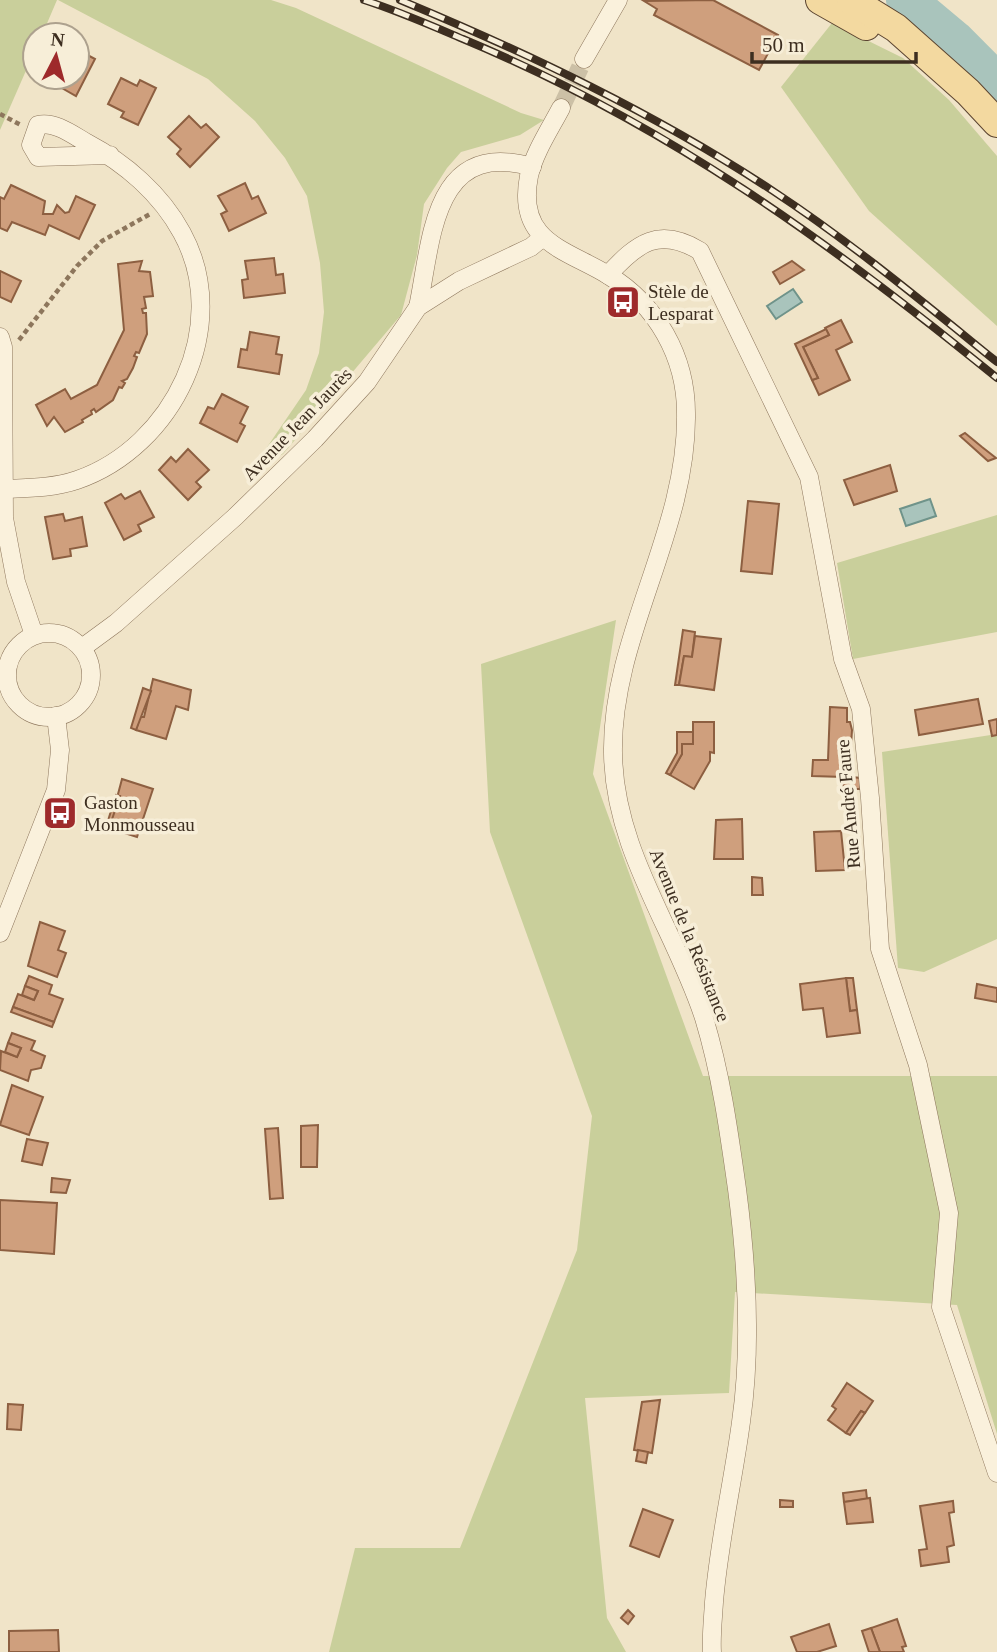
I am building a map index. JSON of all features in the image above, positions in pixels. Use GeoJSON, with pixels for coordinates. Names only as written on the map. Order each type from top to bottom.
{"type":"FeatureCollection","features":[{"type":"Feature","properties":{"kind":"main road"},"geometry":{"type":"LineString","coordinates":[[820,0],[926,54]]}},
{"type":"Feature","properties":{"kind":"main road"},"geometry":{"type":"LineString","coordinates":[[851,0],[896,28],[997,123]]}},
{"type":"Feature","properties":{"kind":"street"},"geometry":{"type":"LineString","coordinates":[[584,59],[618,0]]}},
{"type":"Feature","properties":{"kind":"street"},"geometry":{"type":"LineString","coordinates":[[542,238],[530,209],[528,193],[532,167],[561,108]]}},
{"type":"Feature","properties":{"kind":"street"},"geometry":{"type":"LineString","coordinates":[[3,489],[76,481],[105,468],[151,433],[169,411],[195,355],[199,302],[197,277],[183,234],[126,165],[110,155]]}},
{"type":"Feature","properties":{"kind":"street"},"geometry":{"type":"LineString","coordinates":[[418,307],[433,225],[448,190],[465,172],[486,163],[516,163],[532,167]]}},
{"type":"Feature","properties":{"kind":"street","name":"Avenue de la Résistance"},"geometry":{"type":"LineString","coordinates":[[542,238],[578,261],[608,275],[647,308],[674,348],[686,390],[686,446],[679,485],[670,523],[631,640],[614,721],[613,754],[615,791],[643,883],[703,1017],[724,1100],[738,1195],[747,1298],[742,1418],[719,1542],[712,1652]]}},
{"type":"Feature","properties":{"kind":"street","name":"Avenue Jean Jaurès"},"geometry":{"type":"LineString","coordinates":[[82,648],[116,623],[235,517],[315,439],[367,382],[418,307],[459,281],[531,247],[542,238]]}},
{"type":"Feature","properties":{"kind":"street","name":"Rue André Faure"},"geometry":{"type":"LineString","coordinates":[[608,275],[633,249],[650,240],[676,239],[700,251],[809,477],[843,659],[861,709],[880,949],[918,1065],[949,1213],[941,1307],[997,1474]]}},
{"type":"Feature","properties":{"kind":"street"},"geometry":{"type":"LineString","coordinates":[[1,342],[4,518],[16,582],[34,635]]}},
{"type":"Feature","properties":{"kind":"street"},"geometry":{"type":"LineString","coordinates":[[60,634],[82,648],[91,671],[86,695],[68,712],[56,716],[42,716],[18,702],[4,680],[14,652],[34,635],[60,634]]}},
{"type":"Feature","properties":{"kind":"street"},"geometry":{"type":"LineString","coordinates":[[0,933],[56,790],[60,761],[56,716]]}},
{"type":"Feature","properties":{"kind":"path"},"geometry":{"type":"LineString","coordinates":[[1,342],[17,343],[77,266],[102,241],[162,206]]}},
{"type":"Feature","properties":{"kind":"green space"},"geometry":{"type":"Polygon","coordinates":[[[0,0],[57,0],[48,21],[21,21],[21,82],[0,130],[0,0]]]}},
{"type":"Feature","properties":{"kind":"green space"},"geometry":{"type":"Polygon","coordinates":[[[58,0],[271,0],[296,8],[521,113],[544,120],[520,135],[461,152],[447,168],[424,204],[417,255],[401,315],[283,454],[250,472],[306,390],[319,353],[324,312],[320,263],[307,196],[285,158],[255,121],[208,79],[58,0]]]}},
{"type":"Feature","properties":{"kind":"green space"},"geometry":{"type":"Polygon","coordinates":[[[832,23],[903,58],[949,100],[997,156],[997,326],[869,211],[781,87],[832,23]]]}},
{"type":"Feature","properties":{"kind":"green space"},"geometry":{"type":"Polygon","coordinates":[[[997,515],[997,632],[853,659],[837,563],[997,515]]]}},
{"type":"Feature","properties":{"kind":"green space"},"geometry":{"type":"Polygon","coordinates":[[[616,620],[593,774],[703,1076],[997,1076],[997,1434],[957,1305],[735,1292],[729,1393],[585,1398],[607,1618],[626,1652],[329,1652],[355,1548],[460,1548],[577,1250],[592,1116],[490,832],[481,664],[616,620]]]}},
{"type":"Feature","properties":{"kind":"green space"},"geometry":{"type":"Polygon","coordinates":[[[997,734],[997,939],[924,972],[898,968],[882,752],[997,734]]]}},
{"type":"Feature","properties":{"kind":"water"},"geometry":{"type":"Polygon","coordinates":[[[793,289],[802,302],[776,319],[767,306],[793,289]]]}},
{"type":"Feature","properties":{"kind":"water"},"geometry":{"type":"Polygon","coordinates":[[[930,499],[936,516],[906,526],[900,509],[930,499]]]}},
{"type":"Feature","properties":{"kind":"building"},"geometry":{"type":"Polygon","coordinates":[[[713,0],[778,35],[759,70],[654,15],[657,9],[644,1],[713,0]]]}},
{"type":"Feature","properties":{"kind":"building"},"geometry":{"type":"Polygon","coordinates":[[[121,78],[137,86],[140,80],[156,88],[138,125],[121,117],[124,112],[108,104],[121,78]]]}},
{"type":"Feature","properties":{"kind":"building"},"geometry":{"type":"Polygon","coordinates":[[[189,116],[201,128],[206,124],[219,137],[190,167],[177,154],[181,149],[168,137],[189,116]]]}},
{"type":"Feature","properties":{"kind":"building"},"geometry":{"type":"Polygon","coordinates":[[[245,183],[252,199],[258,196],[266,213],[229,231],[221,214],[227,211],[218,196],[245,183]]]}},
{"type":"Feature","properties":{"kind":"building"},"geometry":{"type":"Polygon","coordinates":[[[11,185],[45,201],[43,214],[53,214],[57,205],[65,213],[69,212],[76,196],[95,205],[79,239],[49,225],[45,235],[12,222],[7,231],[0,228],[0,197],[4,199],[11,185]]]}},
{"type":"Feature","properties":{"kind":"building"},"geometry":{"type":"Polygon","coordinates":[[[274,258],[276,275],[283,274],[285,293],[244,298],[242,280],[248,279],[245,261],[274,258]]]}},
{"type":"Feature","properties":{"kind":"building"},"geometry":{"type":"Polygon","coordinates":[[[142,261],[139,271],[150,272],[153,296],[144,297],[146,308],[142,309],[143,313],[146,313],[147,334],[139,353],[136,352],[134,356],[137,357],[133,368],[127,379],[122,381],[125,383],[122,388],[119,387],[113,400],[96,412],[94,409],[91,411],[92,414],[82,420],[83,422],[65,432],[54,417],[47,426],[36,405],[65,389],[71,399],[97,385],[124,330],[118,264],[142,261]]]}},
{"type":"Feature","properties":{"kind":"building"},"geometry":{"type":"Polygon","coordinates":[[[792,261],[804,270],[780,284],[773,272],[792,261]]]}},
{"type":"Feature","properties":{"kind":"building"},"geometry":{"type":"Polygon","coordinates":[[[0,271],[21,281],[11,302],[0,297],[0,271]]]}},
{"type":"Feature","properties":{"kind":"building"},"geometry":{"type":"Polygon","coordinates":[[[841,320],[852,342],[836,350],[850,380],[819,395],[812,380],[818,378],[803,347],[829,335],[825,328],[841,320]]]}},
{"type":"Feature","properties":{"kind":"building"},"geometry":{"type":"Polygon","coordinates":[[[826,329],[829,335],[803,347],[818,378],[812,380],[795,344],[826,329]]]}},
{"type":"Feature","properties":{"kind":"building"},"geometry":{"type":"Polygon","coordinates":[[[250,332],[279,337],[276,354],[282,355],[279,374],[238,367],[241,349],[247,350],[250,332]]]}},
{"type":"Feature","properties":{"kind":"building"},"geometry":{"type":"Polygon","coordinates":[[[222,394],[248,407],[240,423],[245,426],[237,442],[200,423],[208,407],[214,409],[222,394]]]}},
{"type":"Feature","properties":{"kind":"building"},"geometry":{"type":"Polygon","coordinates":[[[965,433],[996,458],[988,461],[960,436],[965,433]]]}},
{"type":"Feature","properties":{"kind":"building"},"geometry":{"type":"Polygon","coordinates":[[[188,449],[209,470],[196,482],[201,487],[188,500],[159,470],[171,457],[176,462],[188,449]]]}},
{"type":"Feature","properties":{"kind":"building"},"geometry":{"type":"Polygon","coordinates":[[[890,465],[897,491],[854,505],[844,480],[890,465]]]}},
{"type":"Feature","properties":{"kind":"building"},"geometry":{"type":"Polygon","coordinates":[[[140,491],[154,517],[138,525],[141,531],[124,540],[105,503],[121,494],[125,499],[140,491]]]}},
{"type":"Feature","properties":{"kind":"building"},"geometry":{"type":"Polygon","coordinates":[[[748,501],[779,504],[772,574],[741,571],[748,501]]]}},
{"type":"Feature","properties":{"kind":"building"},"geometry":{"type":"Polygon","coordinates":[[[63,514],[65,521],[82,517],[87,546],[70,549],[71,556],[53,559],[45,517],[63,514]]]}},
{"type":"Feature","properties":{"kind":"building"},"geometry":{"type":"Polygon","coordinates":[[[683,630],[695,632],[692,657],[684,656],[679,685],[675,685],[683,630]]]}},
{"type":"Feature","properties":{"kind":"building"},"geometry":{"type":"Polygon","coordinates":[[[695,636],[721,639],[714,690],[679,685],[684,656],[692,657],[695,636]]]}},
{"type":"Feature","properties":{"kind":"building"},"geometry":{"type":"Polygon","coordinates":[[[153,679],[191,690],[188,710],[176,706],[166,739],[136,730],[140,717],[144,717],[153,679]]]}},
{"type":"Feature","properties":{"kind":"building"},"geometry":{"type":"Polygon","coordinates":[[[143,688],[151,691],[136,730],[131,728],[143,688]]]}},
{"type":"Feature","properties":{"kind":"building"},"geometry":{"type":"Polygon","coordinates":[[[978,699],[983,724],[919,735],[915,710],[978,699]]]}},
{"type":"Feature","properties":{"kind":"building"},"geometry":{"type":"Polygon","coordinates":[[[830,707],[847,708],[847,722],[850,722],[852,730],[851,746],[847,745],[846,749],[850,749],[851,777],[861,778],[860,789],[843,789],[844,777],[812,776],[813,760],[828,760],[830,707]]]}},
{"type":"Feature","properties":{"kind":"building"},"geometry":{"type":"Polygon","coordinates":[[[997,719],[997,735],[992,736],[989,721],[997,719]]]}},
{"type":"Feature","properties":{"kind":"building"},"geometry":{"type":"Polygon","coordinates":[[[693,722],[714,722],[714,753],[710,752],[710,761],[694,789],[670,775],[682,754],[682,744],[693,744],[693,722]]]}},
{"type":"Feature","properties":{"kind":"building"},"geometry":{"type":"Polygon","coordinates":[[[677,732],[693,732],[693,744],[682,744],[682,754],[670,775],[666,773],[677,753],[677,732]]]}},
{"type":"Feature","properties":{"kind":"building"},"geometry":{"type":"Polygon","coordinates":[[[122,779],[153,789],[137,837],[109,828],[122,779]]]}},
{"type":"Feature","properties":{"kind":"building"},"geometry":{"type":"Polygon","coordinates":[[[116,795],[120,796],[109,828],[106,827],[116,795]]]}},
{"type":"Feature","properties":{"kind":"building"},"geometry":{"type":"Polygon","coordinates":[[[742,819],[743,859],[714,859],[716,820],[742,819]]]}},
{"type":"Feature","properties":{"kind":"building"},"geometry":{"type":"Polygon","coordinates":[[[841,831],[845,870],[816,871],[814,832],[841,831]]]}},
{"type":"Feature","properties":{"kind":"building"},"geometry":{"type":"Polygon","coordinates":[[[752,877],[762,878],[763,895],[752,895],[752,877]]]}},
{"type":"Feature","properties":{"kind":"building"},"geometry":{"type":"Polygon","coordinates":[[[40,922],[65,931],[58,950],[66,953],[57,977],[28,966],[40,922]]]}},
{"type":"Feature","properties":{"kind":"building"},"geometry":{"type":"Polygon","coordinates":[[[29,976],[52,985],[49,994],[63,999],[54,1022],[13,1007],[18,994],[34,1000],[38,991],[25,986],[29,976]]]}},
{"type":"Feature","properties":{"kind":"building"},"geometry":{"type":"Polygon","coordinates":[[[846,978],[853,978],[857,1010],[850,1011],[846,978]]]}},
{"type":"Feature","properties":{"kind":"building"},"geometry":{"type":"Polygon","coordinates":[[[846,978],[850,1011],[857,1010],[860,1033],[827,1037],[823,1008],[803,1010],[800,984],[846,978]]]}},
{"type":"Feature","properties":{"kind":"building"},"geometry":{"type":"Polygon","coordinates":[[[977,984],[997,988],[997,1002],[975,998],[977,984]]]}},
{"type":"Feature","properties":{"kind":"building"},"geometry":{"type":"Polygon","coordinates":[[[25,986],[38,991],[34,1000],[22,995],[25,986]]]}},
{"type":"Feature","properties":{"kind":"building"},"geometry":{"type":"Polygon","coordinates":[[[13,1007],[54,1022],[52,1027],[11,1012],[13,1007]]]}},
{"type":"Feature","properties":{"kind":"building"},"geometry":{"type":"Polygon","coordinates":[[[12,1033],[35,1041],[31,1050],[45,1056],[41,1068],[31,1070],[28,1081],[0,1070],[1,1051],[17,1057],[21,1048],[8,1043],[12,1033]]]}},
{"type":"Feature","properties":{"kind":"building"},"geometry":{"type":"Polygon","coordinates":[[[8,1043],[21,1048],[17,1057],[5,1052],[8,1043]]]}},
{"type":"Feature","properties":{"kind":"building"},"geometry":{"type":"Polygon","coordinates":[[[12,1085],[43,1097],[29,1135],[0,1125],[12,1085]]]}},
{"type":"Feature","properties":{"kind":"building"},"geometry":{"type":"Polygon","coordinates":[[[318,1125],[317,1167],[301,1167],[301,1126],[318,1125]]]}},
{"type":"Feature","properties":{"kind":"building"},"geometry":{"type":"Polygon","coordinates":[[[278,1128],[283,1198],[270,1199],[265,1129],[278,1128]]]}},
{"type":"Feature","properties":{"kind":"building"},"geometry":{"type":"Polygon","coordinates":[[[27,1139],[48,1143],[42,1165],[22,1161],[27,1139]]]}},
{"type":"Feature","properties":{"kind":"building"},"geometry":{"type":"Polygon","coordinates":[[[52,1178],[70,1180],[66,1193],[51,1192],[52,1178]]]}},
{"type":"Feature","properties":{"kind":"building"},"geometry":{"type":"Polygon","coordinates":[[[0,1200],[57,1203],[54,1254],[0,1250],[0,1200]]]}},
{"type":"Feature","properties":{"kind":"building"},"geometry":{"type":"Polygon","coordinates":[[[847,1383],[873,1401],[865,1413],[861,1411],[846,1433],[828,1420],[836,1409],[832,1406],[847,1383]]]}},
{"type":"Feature","properties":{"kind":"building"},"geometry":{"type":"Polygon","coordinates":[[[660,1400],[652,1453],[634,1450],[642,1402],[660,1400]]]}},
{"type":"Feature","properties":{"kind":"building"},"geometry":{"type":"Polygon","coordinates":[[[8,1404],[23,1405],[21,1430],[7,1429],[8,1404]]]}},
{"type":"Feature","properties":{"kind":"building"},"geometry":{"type":"Polygon","coordinates":[[[861,1411],[865,1413],[850,1435],[846,1433],[861,1411]]]}},
{"type":"Feature","properties":{"kind":"building"},"geometry":{"type":"Polygon","coordinates":[[[638,1450],[648,1452],[646,1463],[636,1461],[638,1450]]]}},
{"type":"Feature","properties":{"kind":"building"},"geometry":{"type":"Polygon","coordinates":[[[866,1490],[867,1499],[844,1502],[843,1493],[866,1490]]]}},
{"type":"Feature","properties":{"kind":"building"},"geometry":{"type":"Polygon","coordinates":[[[870,1498],[873,1522],[847,1524],[844,1502],[870,1498]]]}},
{"type":"Feature","properties":{"kind":"building"},"geometry":{"type":"Polygon","coordinates":[[[780,1500],[793,1501],[793,1507],[780,1507],[780,1500]]]}},
{"type":"Feature","properties":{"kind":"building"},"geometry":{"type":"Polygon","coordinates":[[[953,1501],[954,1512],[949,1513],[954,1545],[947,1547],[949,1562],[921,1566],[919,1550],[927,1549],[920,1506],[953,1501]]]}},
{"type":"Feature","properties":{"kind":"building"},"geometry":{"type":"Polygon","coordinates":[[[643,1509],[673,1520],[659,1557],[630,1546],[643,1509]]]}},
{"type":"Feature","properties":{"kind":"building"},"geometry":{"type":"Polygon","coordinates":[[[628,1610],[634,1616],[628,1624],[621,1618],[628,1610]]]}},
{"type":"Feature","properties":{"kind":"building"},"geometry":{"type":"Polygon","coordinates":[[[897,1619],[906,1646],[902,1647],[904,1652],[880,1652],[871,1628],[897,1619]]]}},
{"type":"Feature","properties":{"kind":"building"},"geometry":{"type":"Polygon","coordinates":[[[829,1624],[836,1646],[817,1652],[797,1652],[791,1637],[829,1624]]]}},
{"type":"Feature","properties":{"kind":"building"},"geometry":{"type":"Polygon","coordinates":[[[871,1628],[880,1652],[869,1652],[862,1631],[871,1628]]]}},
{"type":"Feature","properties":{"kind":"building"},"geometry":{"type":"Polygon","coordinates":[[[58,1630],[59,1652],[9,1652],[9,1631],[58,1630]]]}},
{"type":"Feature","properties":{"kind":"waterway"},"geometry":{"type":"LineString","coordinates":[[906,0],[954,40],[997,83]]}},
{"type":"Feature","properties":{"kind":"tunnel"},"geometry":{"type":"LineString","coordinates":[[561,108],[584,59]]}},
{"type":"Feature","properties":{"kind":"railway"},"geometry":{"type":"LineString","coordinates":[[364,0],[426,23],[537,72],[676,147],[743,189],[871,279],[997,378]]}},
{"type":"Feature","properties":{"kind":"railway"},"geometry":{"type":"LineString","coordinates":[[400,0],[591,87],[729,163],[831,231],[997,362]]}},
{"type":"Feature","properties":{"kind":"place","name":"Stèle de Lesparat"},"geometry":{"type":"Point","coordinates":[623,302]}},
{"type":"Feature","properties":{"kind":"place","name":"Gaston Monmousseau"},"geometry":{"type":"Point","coordinates":[60,813]}}]}
